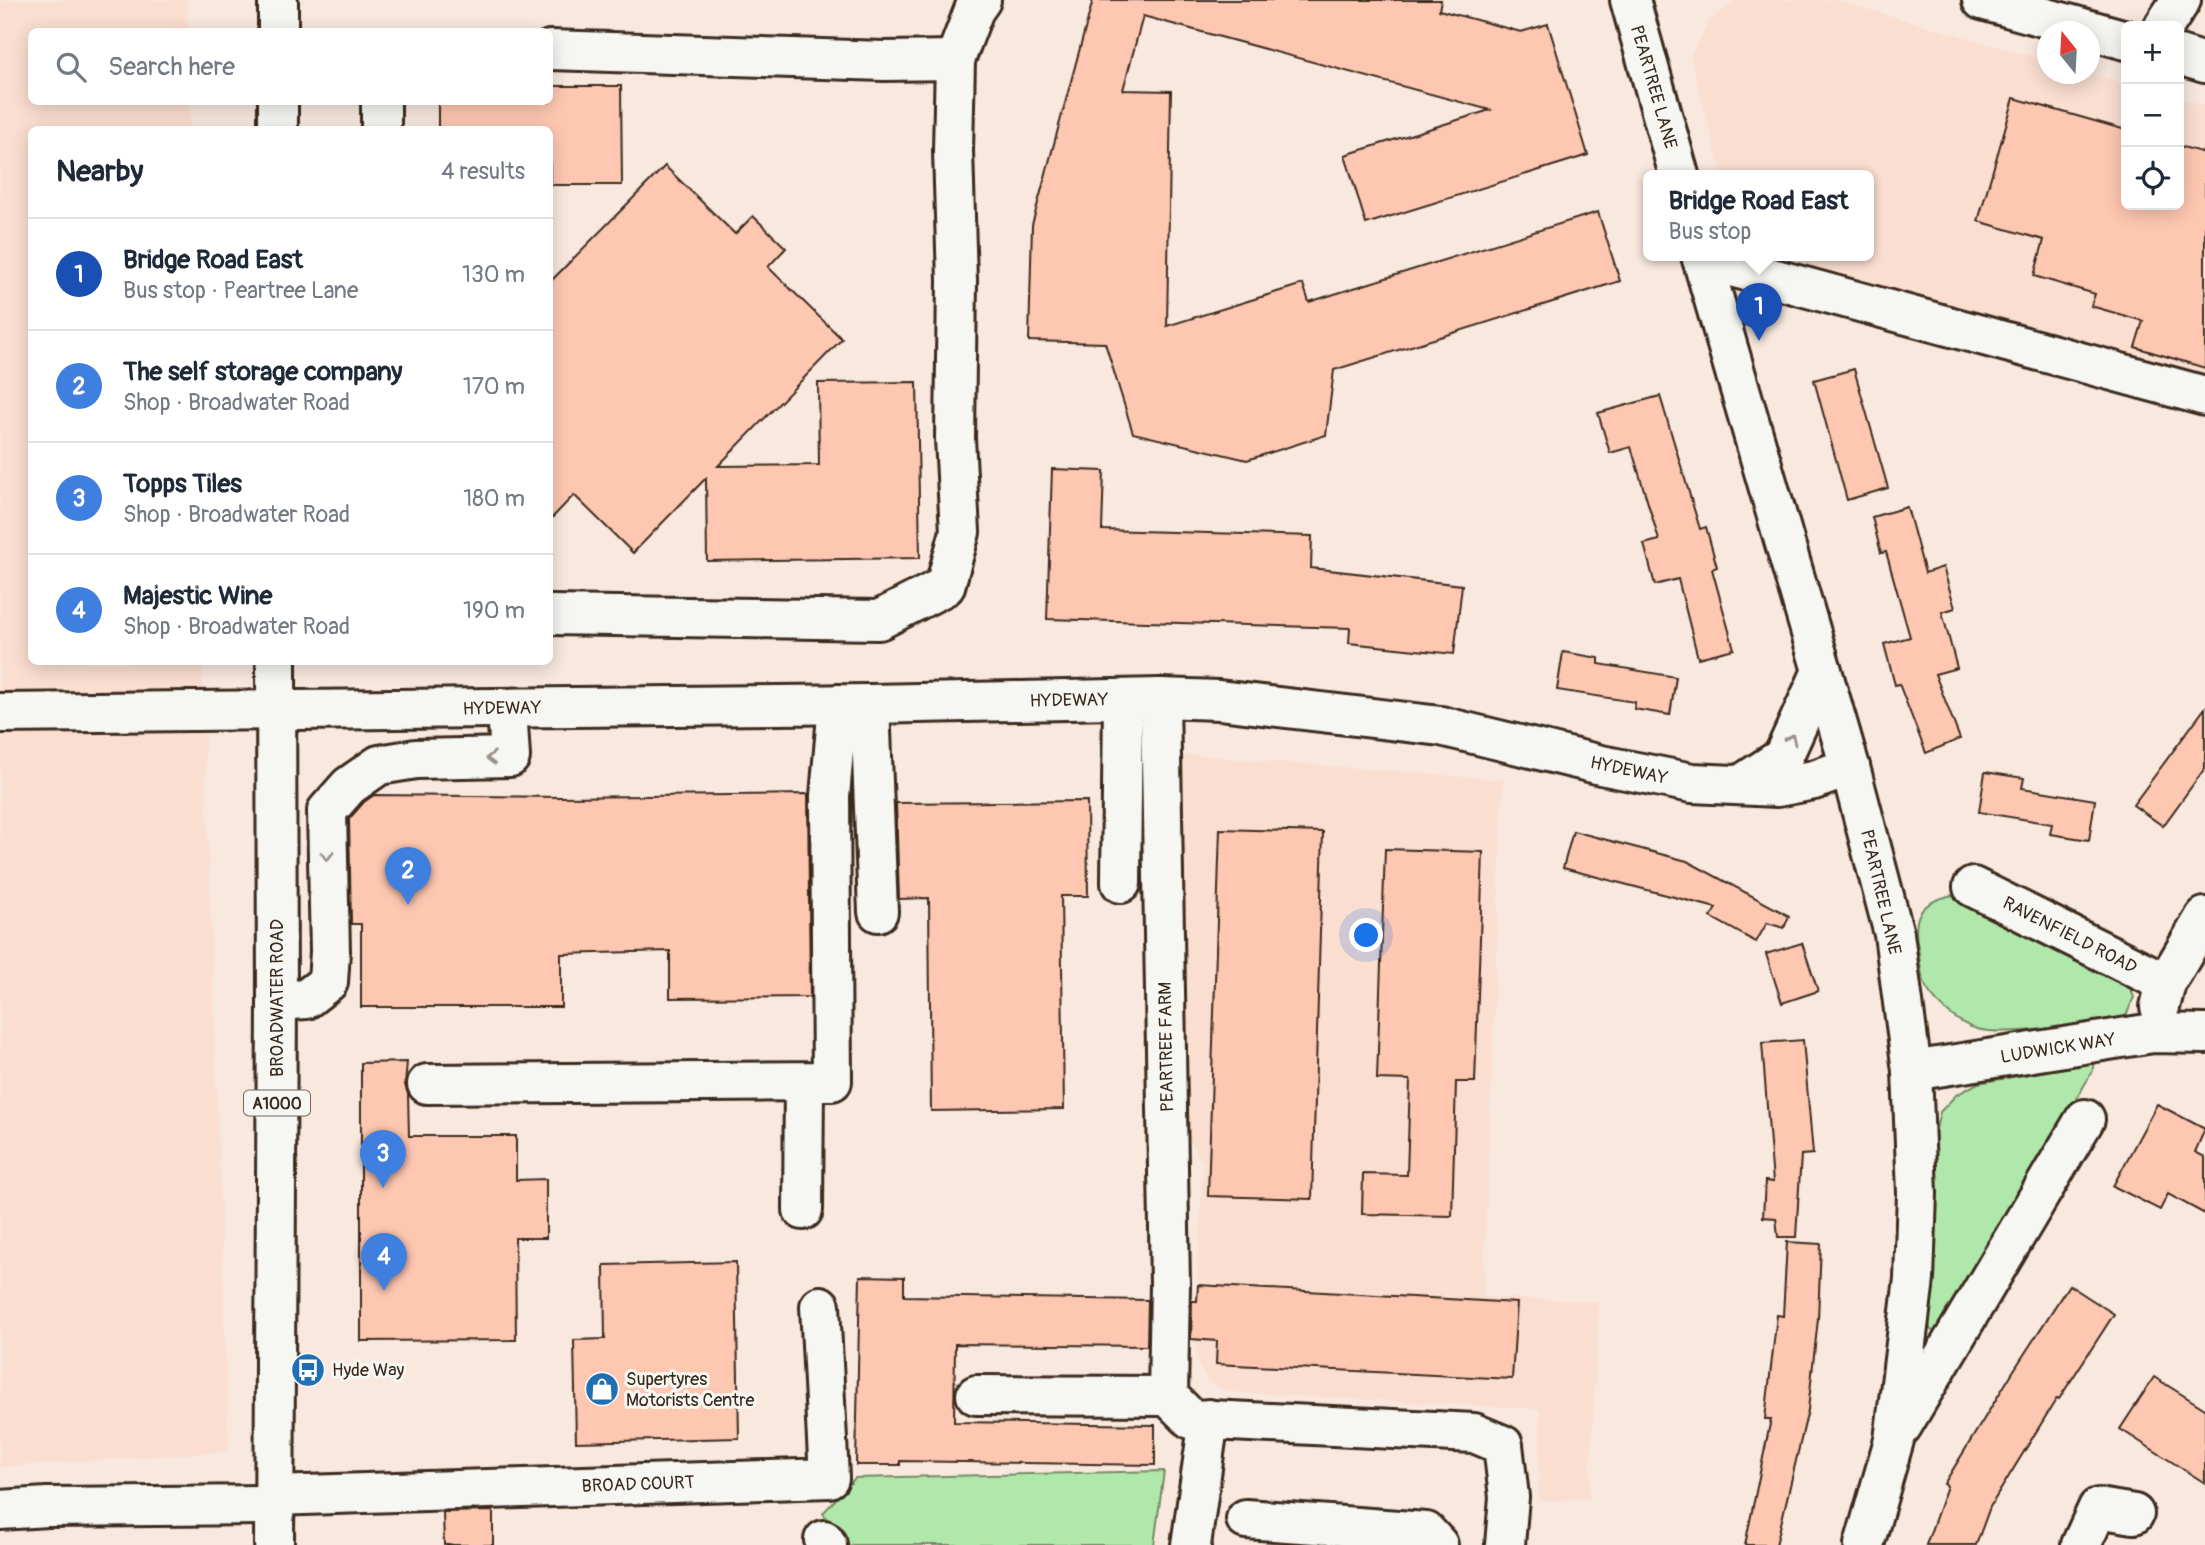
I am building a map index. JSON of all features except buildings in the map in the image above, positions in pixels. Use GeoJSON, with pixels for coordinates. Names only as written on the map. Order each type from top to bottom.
{"type":"FeatureCollection","features":[{"type":"Feature","properties":{"kind":"street"},"geometry":{"type":"LineString","coordinates":[[278,0],[278,28]]}},
{"type":"Feature","properties":{"kind":"street"},"geometry":{"type":"LineString","coordinates":[[553,615],[879,620],[945,586],[960,532],[955,438],[955,60],[974,10],[981,0]]}},
{"type":"Feature","properties":{"kind":"street","name":"PEARTREE LANE"},"geometry":{"type":"LineString","coordinates":[[1630,0],[1678,170]]}},
{"type":"Feature","properties":{"kind":"street"},"geometry":{"type":"LineString","coordinates":[[1982,0],[2121,39]]}},
{"type":"Feature","properties":{"kind":"street"},"geometry":{"type":"LineString","coordinates":[[2167,21],[2181,0]]}},
{"type":"Feature","properties":{"kind":"street"},"geometry":{"type":"LineString","coordinates":[[553,50],[884,61],[955,60]]}},
{"type":"Feature","properties":{"kind":"street"},"geometry":{"type":"LineString","coordinates":[[2184,57],[2205,63]]}},
{"type":"Feature","properties":{"kind":"street"},"geometry":{"type":"LineString","coordinates":[[278,105],[278,126]]}},
{"type":"Feature","properties":{"kind":"street"},"geometry":{"type":"LineString","coordinates":[[381,105],[381,126]]}},
{"type":"Feature","properties":{"kind":"street","name":"PEARTREE LANE"},"geometry":{"type":"LineString","coordinates":[[1702,261],[1850,767],[1894,934],[1912,1071],[1917,1193],[1914,1279],[1894,1440],[1864,1545]]}},
{"type":"Feature","properties":{"kind":"street"},"geometry":{"type":"LineString","coordinates":[[1716,261],[2205,396]]}},
{"type":"Feature","properties":{"kind":"street","name":"BROADWATER ROAD"},"geometry":{"type":"LineString","coordinates":[[274,1545],[276,665]]}},
{"type":"Feature","properties":{"kind":"street"},"geometry":{"type":"LineString","coordinates":[[1742,784],[1783,757],[1822,671]]}},
{"type":"Feature","properties":{"kind":"street","name":"HYDEWAY"},"geometry":{"type":"LineString","coordinates":[[0,713],[1160,698],[1219,700],[1441,726],[1601,765],[1679,780],[1777,787],[1814,780],[1850,767]]}},
{"type":"Feature","properties":{"kind":"street","name":"PEARTREE FARM"},"geometry":{"type":"LineString","coordinates":[[1160,698],[1170,1285],[1168,1396]]}},
{"type":"Feature","properties":{"kind":"street"},"geometry":{"type":"LineString","coordinates":[[1121,883],[1123,699]]}},
{"type":"Feature","properties":{"kind":"street"},"geometry":{"type":"LineString","coordinates":[[854,704],[878,912]]}},
{"type":"Feature","properties":{"kind":"street"},"geometry":{"type":"LineString","coordinates":[[427,1084],[832,1081],[830,796],[854,704]]}},
{"type":"Feature","properties":{"kind":"street"},"geometry":{"type":"LineString","coordinates":[[277,1001],[306,999],[328,982],[330,952],[327,811],[349,786],[379,765],[416,759],[509,757],[507,708]]}},
{"type":"Feature","properties":{"kind":"street","name":"RAVENFIELD ROAD"},"geometry":{"type":"LineString","coordinates":[[1973,887],[2166,983]]}},
{"type":"Feature","properties":{"kind":"street"},"geometry":{"type":"LineString","coordinates":[[2153,1033],[2166,983],[2205,918]]}},
{"type":"Feature","properties":{"kind":"street","name":"LUDWICK WAY"},"geometry":{"type":"LineString","coordinates":[[1912,1071],[2153,1033],[2205,1034]]}},
{"type":"Feature","properties":{"kind":"street"},"geometry":{"type":"LineString","coordinates":[[803,1210],[804,1082]]}},
{"type":"Feature","properties":{"kind":"street"},"geometry":{"type":"LineString","coordinates":[[1894,1440],[2085,1119]]}},
{"type":"Feature","properties":{"kind":"street","name":"BROAD COURT"},"geometry":{"type":"LineString","coordinates":[[274,1500],[829,1478],[820,1306]]}},
{"type":"Feature","properties":{"kind":"street"},"geometry":{"type":"LineString","coordinates":[[976,1395],[1168,1396],[1191,1419],[1474,1433],[1503,1445],[1509,1497],[1505,1545]]}},
{"type":"Feature","properties":{"kind":"street"},"geometry":{"type":"LineString","coordinates":[[1191,1545],[1209,1419]]}},
{"type":"Feature","properties":{"kind":"street"},"geometry":{"type":"LineString","coordinates":[[0,1510],[48,1522],[274,1500]]}},
{"type":"Feature","properties":{"kind":"street"},"geometry":{"type":"LineString","coordinates":[[2081,1545],[2098,1508],[2134,1514]]}},
{"type":"Feature","properties":{"kind":"street"},"geometry":{"type":"LineString","coordinates":[[1246,1519],[1426,1532],[1438,1545]]}},
{"type":"Feature","properties":{"kind":"shaded area"},"geometry":{"type":"Polygon","coordinates":[[[0,0],[187,0],[188,28],[28,28],[28,105],[189,105],[190,126],[28,126],[28,665],[202,665],[229,1451],[0,1467],[0,0]]]}},
{"type":"Feature","properties":{"kind":"shaded area"},"geometry":{"type":"Polygon","coordinates":[[[1738,0],[1836,0],[2037,58],[2037,84],[2100,84],[2100,76],[2121,82],[2121,210],[2184,210],[2184,100],[2205,106],[2205,410],[1762,261],[1874,261],[1874,170],[1721,170],[1690,56],[1710,20],[1738,0]]]}},
{"type":"Feature","properties":{"kind":"shaded area"},"geometry":{"type":"Polygon","coordinates":[[[1178,754],[1503,780],[1483,1297],[1599,1302],[1589,1498],[1539,1501],[1540,1409],[1229,1392],[1207,1380],[1199,1366],[1195,1339],[1203,1162],[1177,1122],[1178,754]]]}},
{"type":"Feature","properties":{"kind":"green space"},"geometry":{"type":"Polygon","coordinates":[[[1953,895],[1966,897],[2126,979],[2134,997],[2126,1016],[2116,1021],[2007,1032],[1977,1029],[1953,1016],[1938,1003],[1926,987],[1916,932],[1919,915],[1924,908],[1940,898],[1953,895]]]}},
{"type":"Feature","properties":{"kind":"green space"},"geometry":{"type":"Polygon","coordinates":[[[2093,1063],[2093,1070],[1944,1330],[1936,1334],[1929,1324],[1934,1234],[1934,1138],[1940,1112],[1956,1095],[1978,1083],[2093,1063]]]}},
{"type":"Feature","properties":{"kind":"green space"},"geometry":{"type":"Polygon","coordinates":[[[1164,1471],[1154,1545],[843,1545],[823,1513],[855,1478],[1164,1471]]]}},
{"type":"Feature","properties":{"kind":"place","name":"Bridge Road East"},"geometry":{"type":"Point","coordinates":[1759,341]}},
{"type":"Feature","properties":{"kind":"place","name":"The self storage company"},"geometry":{"type":"Point","coordinates":[408,905]}},
{"type":"Feature","properties":{"kind":"place","name":"Topps Tiles"},"geometry":{"type":"Point","coordinates":[383,1188]}},
{"type":"Feature","properties":{"kind":"place","name":"Majestic Wine"},"geometry":{"type":"Point","coordinates":[384,1291]}},
{"type":"Feature","properties":{"kind":"place","name":"Hyde Way"},"geometry":{"type":"Point","coordinates":[308,1370]}},
{"type":"Feature","properties":{"kind":"place","name":"Supertyres Motorists Centre"},"geometry":{"type":"Point","coordinates":[602,1389]}}]}
